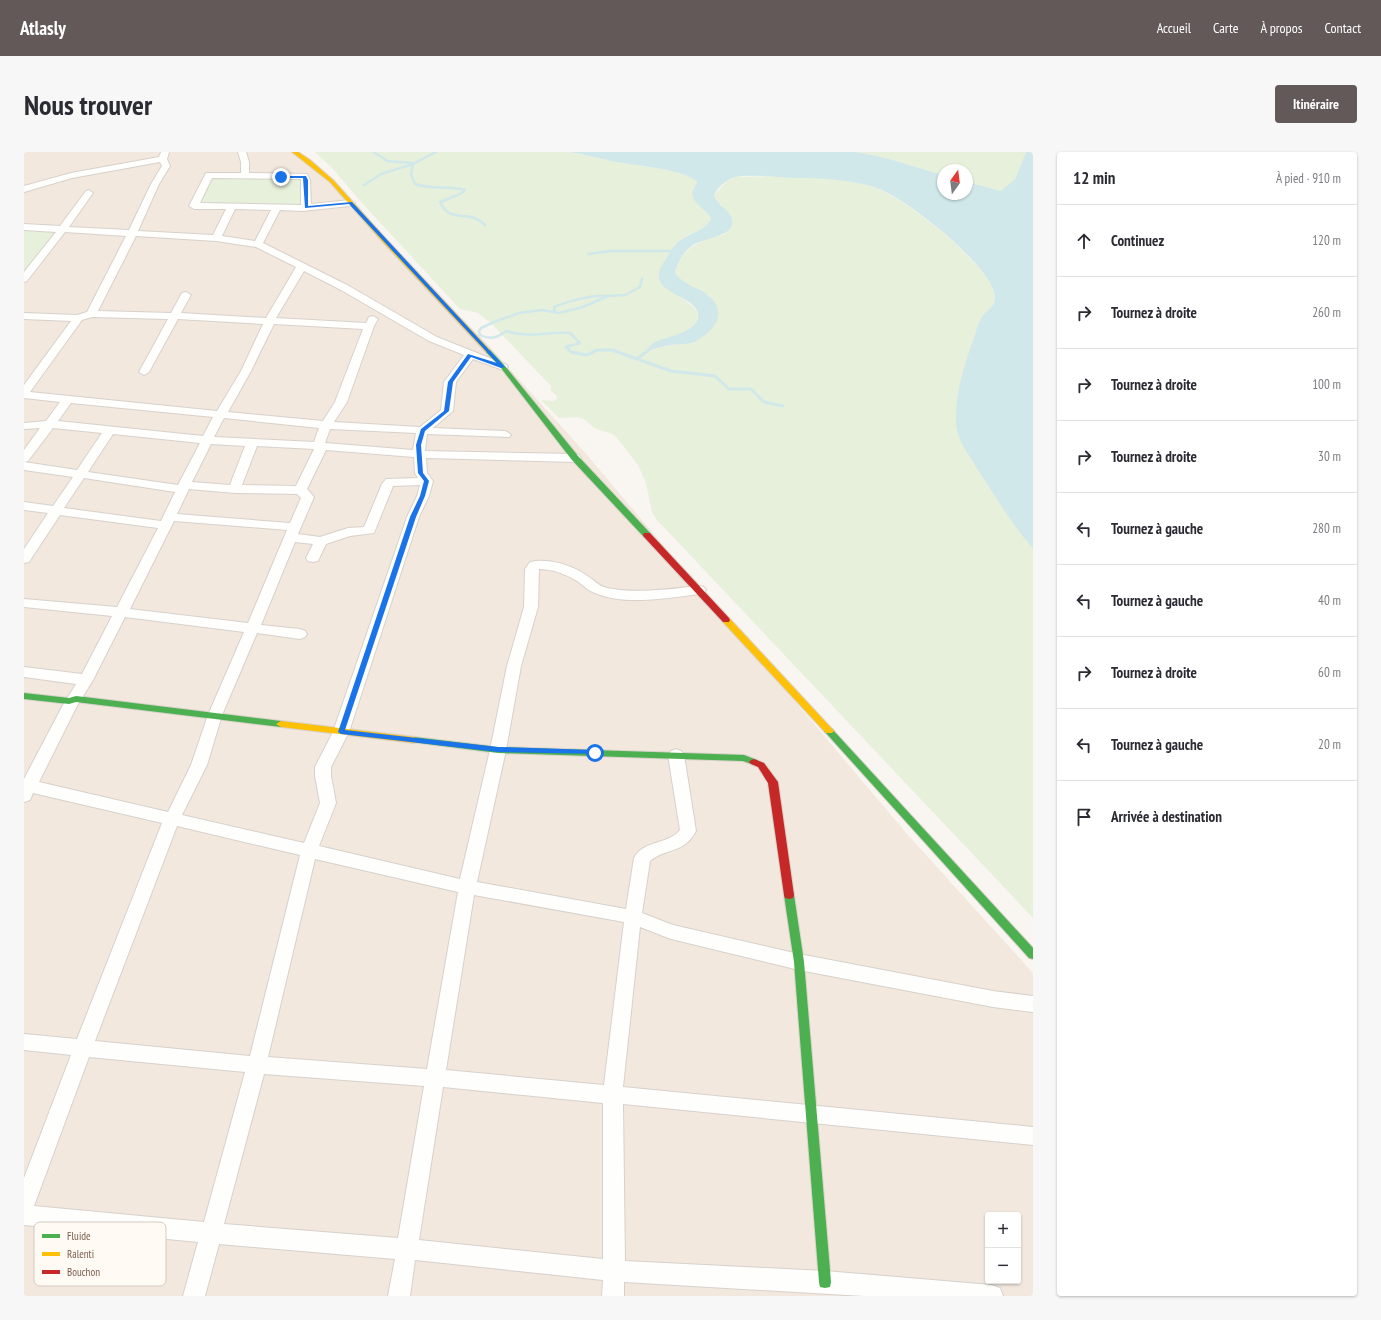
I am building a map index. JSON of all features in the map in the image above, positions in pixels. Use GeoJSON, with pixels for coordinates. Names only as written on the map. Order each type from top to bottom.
{"type":"FeatureCollection","features":[{"type":"Feature","properties":{"kind":"street"},"geometry":{"type":"LineString","coordinates":[[242,152],[245,162],[245,175]]}},
{"type":"Feature","properties":{"kind":"street"},"geometry":{"type":"LineString","coordinates":[[294,152],[305,158],[320,170],[503,367],[575,458],[699,590],[1033,955]]}},
{"type":"Feature","properties":{"kind":"street"},"geometry":{"type":"LineString","coordinates":[[24,189],[81,173],[164,155],[166,166],[155,184],[132,234],[91,314]]}},
{"type":"Feature","properties":{"kind":"street"},"geometry":{"type":"LineString","coordinates":[[306,208],[306,180],[304,176],[281,177],[209,175],[194,206],[306,208],[350,203]]}},
{"type":"Feature","properties":{"kind":"street"},"geometry":{"type":"LineString","coordinates":[[24,279],[63,230],[89,193]]}},
{"type":"Feature","properties":{"kind":"street"},"geometry":{"type":"LineString","coordinates":[[216,238],[232,206]]}},
{"type":"Feature","properties":{"kind":"street"},"geometry":{"type":"LineString","coordinates":[[258,244],[277,208]]}},
{"type":"Feature","properties":{"kind":"street"},"geometry":{"type":"LineString","coordinates":[[24,227],[216,238],[258,244],[345,288],[427,336],[470,355],[503,367]]}},
{"type":"Feature","properties":{"kind":"street"},"geometry":{"type":"LineString","coordinates":[[302,266],[269,321],[268,327],[246,371],[220,415],[86,680],[76,699],[70,705],[26,789],[172,819],[467,886],[633,917],[671,932],[799,962],[985,997],[1033,1004]]}},
{"type":"Feature","properties":{"kind":"street"},"geometry":{"type":"LineString","coordinates":[[144,372],[186,295]]}},
{"type":"Feature","properties":{"kind":"street"},"geometry":{"type":"LineString","coordinates":[[300,490],[320,451],[321,446],[318,446],[326,425],[341,402],[369,326],[380,308]]}},
{"type":"Feature","properties":{"kind":"street"},"geometry":{"type":"LineString","coordinates":[[24,316],[78,318],[91,314],[175,316],[369,326]]}},
{"type":"Feature","properties":{"kind":"street"},"geometry":{"type":"LineString","coordinates":[[78,318],[24,394],[67,401],[326,425],[505,435]]}},
{"type":"Feature","properties":{"kind":"street"},"geometry":{"type":"LineString","coordinates":[[427,481],[420,473],[419,445],[423,430],[446,411],[450,382],[470,355]]}},
{"type":"Feature","properties":{"kind":"street"},"geometry":{"type":"LineString","coordinates":[[24,458],[67,401]]}},
{"type":"Feature","properties":{"kind":"street"},"geometry":{"type":"LineString","coordinates":[[24,426],[51,424],[208,440],[321,446],[420,454],[575,458]]}},
{"type":"Feature","properties":{"kind":"street"},"geometry":{"type":"LineString","coordinates":[[24,559],[109,431]]}},
{"type":"Feature","properties":{"kind":"street"},"geometry":{"type":"LineString","coordinates":[[235,489],[252,443]]}},
{"type":"Feature","properties":{"kind":"street"},"geometry":{"type":"LineString","coordinates":[[24,466],[183,487],[300,490],[308,497],[215,715],[199,765],[172,819],[82,1047],[24,1205]]}},
{"type":"Feature","properties":{"kind":"street"},"geometry":{"type":"LineString","coordinates":[[24,506],[292,532],[321,541],[348,532],[369,530],[390,482],[427,481]]}},
{"type":"Feature","properties":{"kind":"street"},"geometry":{"type":"LineString","coordinates":[[194,1296],[257,1065],[309,850],[328,803],[328,796],[322,773],[323,767],[341,732],[413,517],[423,496],[427,481]]}},
{"type":"Feature","properties":{"kind":"street"},"geometry":{"type":"LineString","coordinates":[[313,558],[321,541]]}},
{"type":"Feature","properties":{"kind":"street"},"geometry":{"type":"LineString","coordinates":[[399,1296],[467,886],[498,750],[514,666],[531,607],[532,569],[534,565],[546,565],[579,576],[595,588],[602,591],[637,595],[699,590]]}},
{"type":"Feature","properties":{"kind":"street"},"geometry":{"type":"LineString","coordinates":[[24,602],[121,612],[300,634]]}},
{"type":"Feature","properties":{"kind":"street"},"geometry":{"type":"LineString","coordinates":[[24,672],[86,680]]}},
{"type":"Feature","properties":{"kind":"street"},"geometry":{"type":"LineString","coordinates":[[24,696],[69,701],[76,699],[498,750],[744,758],[761,765],[773,782],[799,962],[825,1282]]}},
{"type":"Feature","properties":{"kind":"street"},"geometry":{"type":"LineString","coordinates":[[613,1296],[613,1094],[633,917],[642,858],[648,851],[680,842],[686,837],[688,831],[676,756]]}},
{"type":"Feature","properties":{"kind":"street"},"geometry":{"type":"LineString","coordinates":[[24,1042],[257,1065],[435,1078],[613,1094],[1033,1136]]}},
{"type":"Feature","properties":{"kind":"street"},"geometry":{"type":"LineString","coordinates":[[24,1215],[97,1222]]}},
{"type":"Feature","properties":{"kind":"street"},"geometry":{"type":"LineString","coordinates":[[166,1229],[407,1249],[614,1271],[825,1282],[854,1290],[992,1296]]}},
{"type":"Feature","properties":{"kind":"shaded area"},"geometry":{"type":"Polygon","coordinates":[[[24,152],[299,152],[489,346],[587,455],[907,834],[1033,973],[1033,1296],[24,1296],[24,152]]]}},
{"type":"Feature","properties":{"kind":"green space"},"geometry":{"type":"Polygon","coordinates":[[[315,152],[569,152],[674,171],[689,176],[697,182],[693,192],[695,200],[711,218],[709,222],[701,229],[678,242],[669,256],[660,282],[694,307],[698,315],[697,322],[692,328],[685,332],[653,344],[647,351],[671,345],[688,344],[710,296],[680,280],[675,274],[682,257],[693,246],[708,239],[725,234],[723,206],[716,201],[714,195],[728,180],[735,177],[787,176],[826,178],[861,183],[876,188],[889,194],[926,219],[965,253],[981,270],[991,285],[995,301],[992,307],[982,318],[957,432],[964,447],[996,497],[1033,548],[1033,918],[657,520],[652,512],[646,483],[638,465],[617,438],[612,434],[594,428],[584,419],[576,417],[559,418],[541,400],[553,401],[557,399],[556,395],[551,391],[551,386],[490,322],[478,313],[460,309],[362,203],[333,169],[315,152]]]}},
{"type":"Feature","properties":{"kind":"green space"},"geometry":{"type":"Polygon","coordinates":[[[857,152],[1026,152],[1015,179],[1001,192],[973,184],[973,164],[937,164],[937,173],[886,158],[857,152]]]}},
{"type":"Feature","properties":{"kind":"green space"},"geometry":{"type":"Polygon","coordinates":[[[210,176],[302,178],[304,206],[197,204],[210,176]]]}},
{"type":"Feature","properties":{"kind":"green space"},"geometry":{"type":"Polygon","coordinates":[[[24,230],[57,232],[24,272],[24,230]]]}},
{"type":"Feature","properties":{"kind":"water"},"geometry":{"type":"Polygon","coordinates":[[[569,152],[857,152],[886,158],[937,173],[937,200],[973,200],[973,184],[1001,191],[1015,179],[1026,152],[1033,152],[1033,548],[1017,529],[996,498],[965,450],[957,431],[957,399],[964,366],[980,320],[993,305],[995,297],[991,284],[980,268],[946,235],[890,194],[867,185],[825,179],[756,176],[741,176],[732,178],[723,184],[714,195],[718,202],[731,216],[732,225],[729,230],[718,236],[693,245],[681,258],[675,273],[687,284],[702,291],[710,297],[716,304],[718,317],[716,323],[707,334],[694,342],[670,345],[646,351],[652,344],[689,329],[695,324],[698,318],[697,311],[693,306],[666,289],[661,283],[659,277],[660,269],[679,241],[706,226],[711,218],[693,197],[692,192],[697,182],[691,178],[682,174],[657,168],[611,161],[569,152]]]}},
{"type":"Feature","properties":{"kind":"waterway"},"geometry":{"type":"LineString","coordinates":[[374,152],[387,161],[413,164]]}},
{"type":"Feature","properties":{"kind":"waterway"},"geometry":{"type":"LineString","coordinates":[[413,164],[436,152]]}},
{"type":"Feature","properties":{"kind":"waterway"},"geometry":{"type":"LineString","coordinates":[[364,185],[381,174],[413,164]]}},
{"type":"Feature","properties":{"kind":"waterway"},"geometry":{"type":"LineString","coordinates":[[413,164],[411,174],[415,184],[427,187],[465,190],[460,194],[440,202],[444,209],[455,215],[472,217],[485,225]]}},
{"type":"Feature","properties":{"kind":"waterway"},"geometry":{"type":"LineString","coordinates":[[588,254],[610,251],[675,251]]}},
{"type":"Feature","properties":{"kind":"waterway"},"geometry":{"type":"LineString","coordinates":[[566,347],[580,343],[570,333],[530,335],[506,331],[496,337],[490,338],[480,335],[479,331],[481,328],[494,322],[519,313],[542,310],[559,313],[583,307],[608,296],[625,295],[640,287],[642,279]]}},
{"type":"Feature","properties":{"kind":"waterway"},"geometry":{"type":"LineString","coordinates":[[553,311],[555,310],[554,307],[587,297],[606,296]]}},
{"type":"Feature","properties":{"kind":"waterway"},"geometry":{"type":"LineString","coordinates":[[566,347],[571,352],[587,355],[597,350],[612,350],[671,371],[715,376],[729,389],[751,389],[764,402],[783,406]]}},
{"type":"Feature","properties":{"kind":"waterway"},"geometry":{"type":"LineString","coordinates":[[638,358],[650,349]]}},
{"type":"Feature","properties":{"kind":"traffic: fast"},"geometry":{"type":"LineString","coordinates":[[488,351],[503,367],[575,458],[647,535]]}},
{"type":"Feature","properties":{"kind":"traffic: fast"},"geometry":{"type":"LineString","coordinates":[[24,696],[69,701],[76,699],[281,724]]}},
{"type":"Feature","properties":{"kind":"traffic: fast"},"geometry":{"type":"LineString","coordinates":[[829,731],[1033,955]]}},
{"type":"Feature","properties":{"kind":"traffic: fast"},"geometry":{"type":"LineString","coordinates":[[414,740],[498,750],[744,758],[754,762]]}},
{"type":"Feature","properties":{"kind":"traffic: fast"},"geometry":{"type":"LineString","coordinates":[[789,895],[799,962],[825,1282]]}},
{"type":"Feature","properties":{"kind":"traffic: slow"},"geometry":{"type":"LineString","coordinates":[[295,152],[332,181],[384,240],[488,351]]}},
{"type":"Feature","properties":{"kind":"traffic: slow"},"geometry":{"type":"LineString","coordinates":[[726,620],[829,731]]}},
{"type":"Feature","properties":{"kind":"traffic: slow"},"geometry":{"type":"LineString","coordinates":[[281,724],[414,740]]}},
{"type":"Feature","properties":{"kind":"traffic: jam"},"geometry":{"type":"LineString","coordinates":[[647,535],[726,620]]}},
{"type":"Feature","properties":{"kind":"traffic: jam"},"geometry":{"type":"LineString","coordinates":[[754,762],[761,765],[773,782],[789,895]]}},
{"type":"Feature","properties":{"kind":"route"},"geometry":{"type":"LineString","coordinates":[[281,177],[304,176],[306,180],[306,208],[350,203],[503,367],[470,355],[450,382],[446,411],[423,430],[419,445],[420,473],[427,481],[423,496],[413,517],[341,732],[498,750],[595,753]]}}]}
